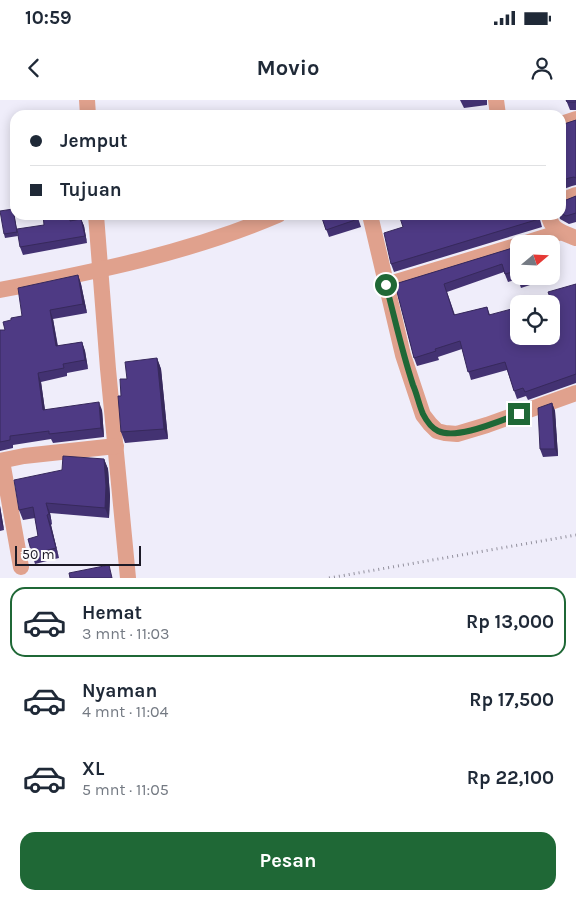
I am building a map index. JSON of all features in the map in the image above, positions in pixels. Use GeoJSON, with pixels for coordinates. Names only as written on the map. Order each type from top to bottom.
{"type":"FeatureCollection","features":[{"type":"Feature","properties":{"kind":"street"},"geometry":{"type":"LineString","coordinates":[[96,220],[108,369],[128,578]]}},
{"type":"Feature","properties":{"kind":"street"},"geometry":{"type":"LineString","coordinates":[[0,290],[100,271],[170,253],[267,220]]}},
{"type":"Feature","properties":{"kind":"street"},"geometry":{"type":"LineString","coordinates":[[371,220],[403,355],[423,414],[437,431],[457,434],[576,393]]}},
{"type":"Feature","properties":{"kind":"street"},"geometry":{"type":"LineString","coordinates":[[550,220],[552,226],[568,235]]}},
{"type":"Feature","properties":{"kind":"street"},"geometry":{"type":"LineString","coordinates":[[386,285],[510,248]]}},
{"type":"Feature","properties":{"kind":"street"},"geometry":{"type":"LineString","coordinates":[[21,567],[1,461],[24,456],[116,446]]}},
{"type":"Feature","properties":{"kind":"path"},"geometry":{"type":"LineString","coordinates":[[329,578],[576,534]]}},
{"type":"Feature","properties":{"kind":"building"},"geometry":{"type":"Polygon","coordinates":[[[566,100],[576,100],[576,102],[567,102],[566,100]]]}},
{"type":"Feature","properties":{"kind":"building"},"geometry":{"type":"Polygon","coordinates":[[[576,120],[576,178],[566,179],[566,123],[576,120]]]}},
{"type":"Feature","properties":{"kind":"building"},"geometry":{"type":"Polygon","coordinates":[[[576,196],[576,213],[566,216],[566,200],[576,196]]]}},
{"type":"Feature","properties":{"kind":"building"},"geometry":{"type":"Polygon","coordinates":[[[10,209],[10,220],[15,220],[17,232],[4,234],[0,211],[10,209]]]}},
{"type":"Feature","properties":{"kind":"building"},"geometry":{"type":"Polygon","coordinates":[[[44,220],[81,220],[85,236],[20,247],[17,229],[44,225],[44,220]]]}},
{"type":"Feature","properties":{"kind":"building"},"geometry":{"type":"Polygon","coordinates":[[[323,220],[355,220],[326,230],[323,220]]]}},
{"type":"Feature","properties":{"kind":"building"},"geometry":{"type":"Polygon","coordinates":[[[401,220],[536,220],[391,264],[384,233],[403,227],[401,220]]]}},
{"type":"Feature","properties":{"kind":"building"},"geometry":{"type":"Polygon","coordinates":[[[510,249],[510,273],[505,274],[502,264],[444,284],[454,315],[487,307],[489,315],[510,309],[510,345],[560,345],[560,295],[549,295],[548,292],[576,284],[576,374],[525,392],[523,388],[514,391],[505,362],[468,372],[460,341],[414,358],[395,284],[510,249]]]}},
{"type":"Feature","properties":{"kind":"building"},"geometry":{"type":"Polygon","coordinates":[[[78,275],[83,304],[50,310],[56,346],[82,342],[85,360],[63,364],[64,368],[38,373],[43,410],[99,402],[101,428],[49,434],[49,431],[10,436],[10,440],[0,442],[0,330],[5,330],[3,322],[22,316],[18,288],[78,275]]]}},
{"type":"Feature","properties":{"kind":"building"},"geometry":{"type":"Polygon","coordinates":[[[157,358],[164,429],[121,432],[118,396],[121,396],[120,379],[127,379],[125,362],[157,358]]]}},
{"type":"Feature","properties":{"kind":"building"},"geometry":{"type":"Polygon","coordinates":[[[552,403],[555,449],[540,449],[538,408],[552,403]]]}},
{"type":"Feature","properties":{"kind":"building"},"geometry":{"type":"Polygon","coordinates":[[[63,456],[104,459],[105,508],[46,503],[49,514],[47,515],[56,548],[32,554],[28,539],[38,536],[33,507],[19,510],[14,480],[62,470],[63,456]]]}},
{"type":"Feature","properties":{"kind":"building"},"geometry":{"type":"Polygon","coordinates":[[[109,565],[112,578],[70,578],[69,573],[109,565]]]}},
{"type":"Feature","properties":{"kind":"route"},"geometry":{"type":"LineString","coordinates":[[386,285],[403,355],[423,414],[437,431],[457,434],[519,414]]}}]}
